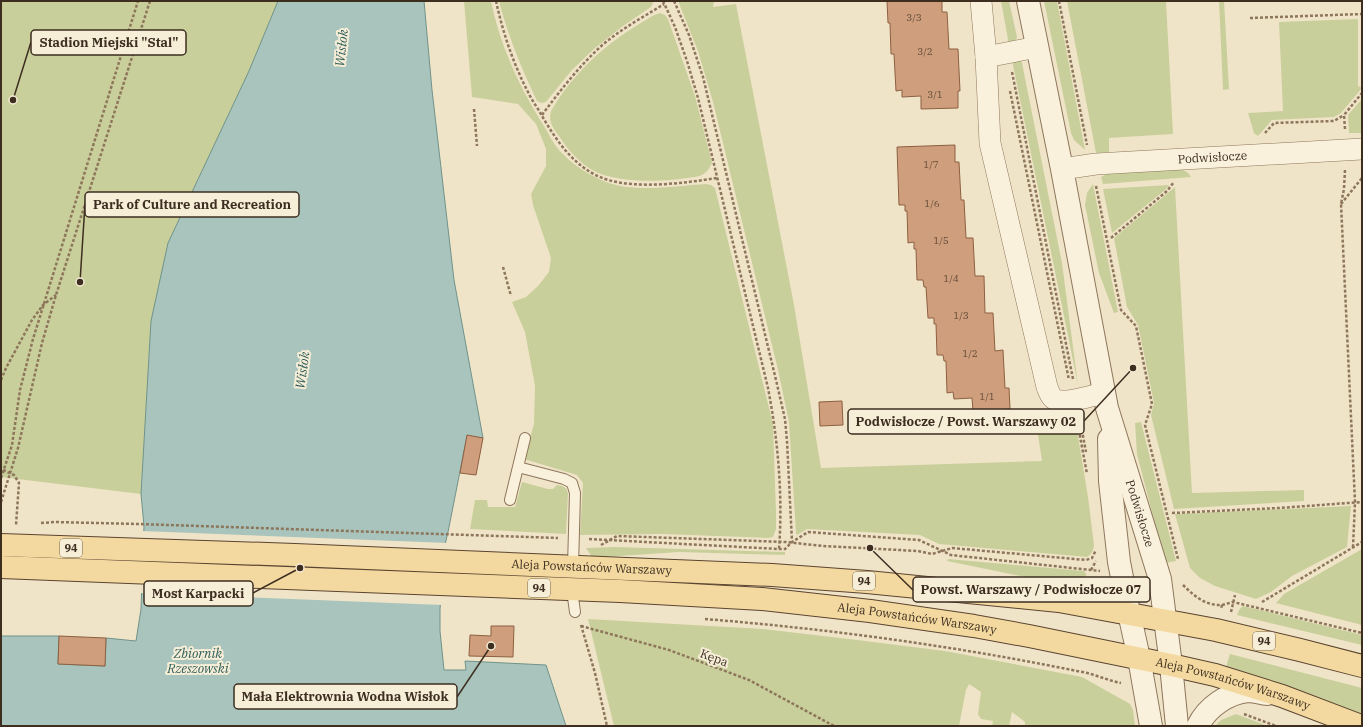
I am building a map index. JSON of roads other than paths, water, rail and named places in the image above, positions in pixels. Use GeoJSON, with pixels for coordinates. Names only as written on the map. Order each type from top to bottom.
{"type":"FeatureCollection","features":[{"type":"Feature","properties":{"kind":"main road","name":"Aleja Powstańców Warszawy"},"geometry":{"type":"LineString","coordinates":[[1,545],[295,555],[460,563],[573,551],[764,575],[867,582],[1059,601],[1165,619],[1362,666]]}},
{"type":"Feature","properties":{"kind":"main road","name":"Aleja Powstańców Warszawy"},"geometry":{"type":"LineString","coordinates":[[1,568],[140,572],[690,594],[762,599],[870,611],[974,626],[1139,658],[1215,675],[1282,696],[1361,726]]}},
{"type":"Feature","properties":{"kind":"street"},"geometry":{"type":"LineString","coordinates":[[981,1],[999,54],[990,143],[1046,387],[1050,395],[1056,400],[1106,400]]}},
{"type":"Feature","properties":{"kind":"street","name":"Podwisłocze"},"geometry":{"type":"LineString","coordinates":[[1028,1],[1106,400],[1160,580],[1177,726]]}},
{"type":"Feature","properties":{"kind":"street"},"geometry":{"type":"LineString","coordinates":[[999,54],[1037,47]]}},
{"type":"Feature","properties":{"kind":"street","name":"Podwisłocze"},"geometry":{"type":"LineString","coordinates":[[1062,169],[1091,165],[1354,150]]}},
{"type":"Feature","properties":{"kind":"street","name":"Podwisłocze"},"geometry":{"type":"LineString","coordinates":[[1106,400],[1111,489],[1119,562],[1139,658],[1151,726]]}},
{"type":"Feature","properties":{"kind":"street"},"geometry":{"type":"LineString","coordinates":[[1198,726],[1201,719],[1218,702],[1232,696],[1248,691],[1282,696]]}},
{"type":"Feature","properties":{"kind":"lane"},"geometry":{"type":"LineString","coordinates":[[510,500],[525,438]]}},
{"type":"Feature","properties":{"kind":"lane"},"geometry":{"type":"LineString","coordinates":[[518,467],[564,478],[572,483],[575,493],[573,551]]}},
{"type":"Feature","properties":{"kind":"lane"},"geometry":{"type":"LineString","coordinates":[[572,590],[575,612]]}},
{"type":"Feature","properties":{"kind":"water"},"geometry":{"type":"Polygon","coordinates":[[[278,1],[424,1],[432,90],[454,280],[483,438],[467,436],[445,545],[440,609],[440,631],[444,670],[466,670],[465,661],[546,665],[566,726],[1,726],[1,636],[59,636],[58,664],[105,666],[106,638],[136,641],[141,609],[144,526],[141,494],[151,321],[168,243],[249,71],[278,1]]]}},
{"type":"Feature","properties":{"kind":"place","name":"Stadion Miejski \"Stal\""},"geometry":{"type":"Point","coordinates":[13,100]}},
{"type":"Feature","properties":{"kind":"place","name":"Park of Culture and Recreation"},"geometry":{"type":"Point","coordinates":[80,282]}},
{"type":"Feature","properties":{"kind":"place","name":"Podwisłocze / Powst. Warszawy 02"},"geometry":{"type":"Point","coordinates":[1133,368]}},
{"type":"Feature","properties":{"kind":"place","name":"Powst. Warszawy / Podwisłocze 07"},"geometry":{"type":"Point","coordinates":[870,548]}},
{"type":"Feature","properties":{"kind":"place","name":"Most Karpacki"},"geometry":{"type":"Point","coordinates":[300,568]}},
{"type":"Feature","properties":{"kind":"place","name":"Mała Elektrownia Wodna Wisłok"},"geometry":{"type":"Point","coordinates":[491,646]}},
{"type":"Feature","properties":{"kind":"water label","name":"Wisłok"},"geometry":{"type":"Point","coordinates":[341,48]}},
{"type":"Feature","properties":{"kind":"water label","name":"Wisłok"},"geometry":{"type":"Point","coordinates":[302,370]}},
{"type":"Feature","properties":{"kind":"water label","name":"Zbiornik Rzeszowski"},"geometry":{"type":"Point","coordinates":[198,660]}}]}
